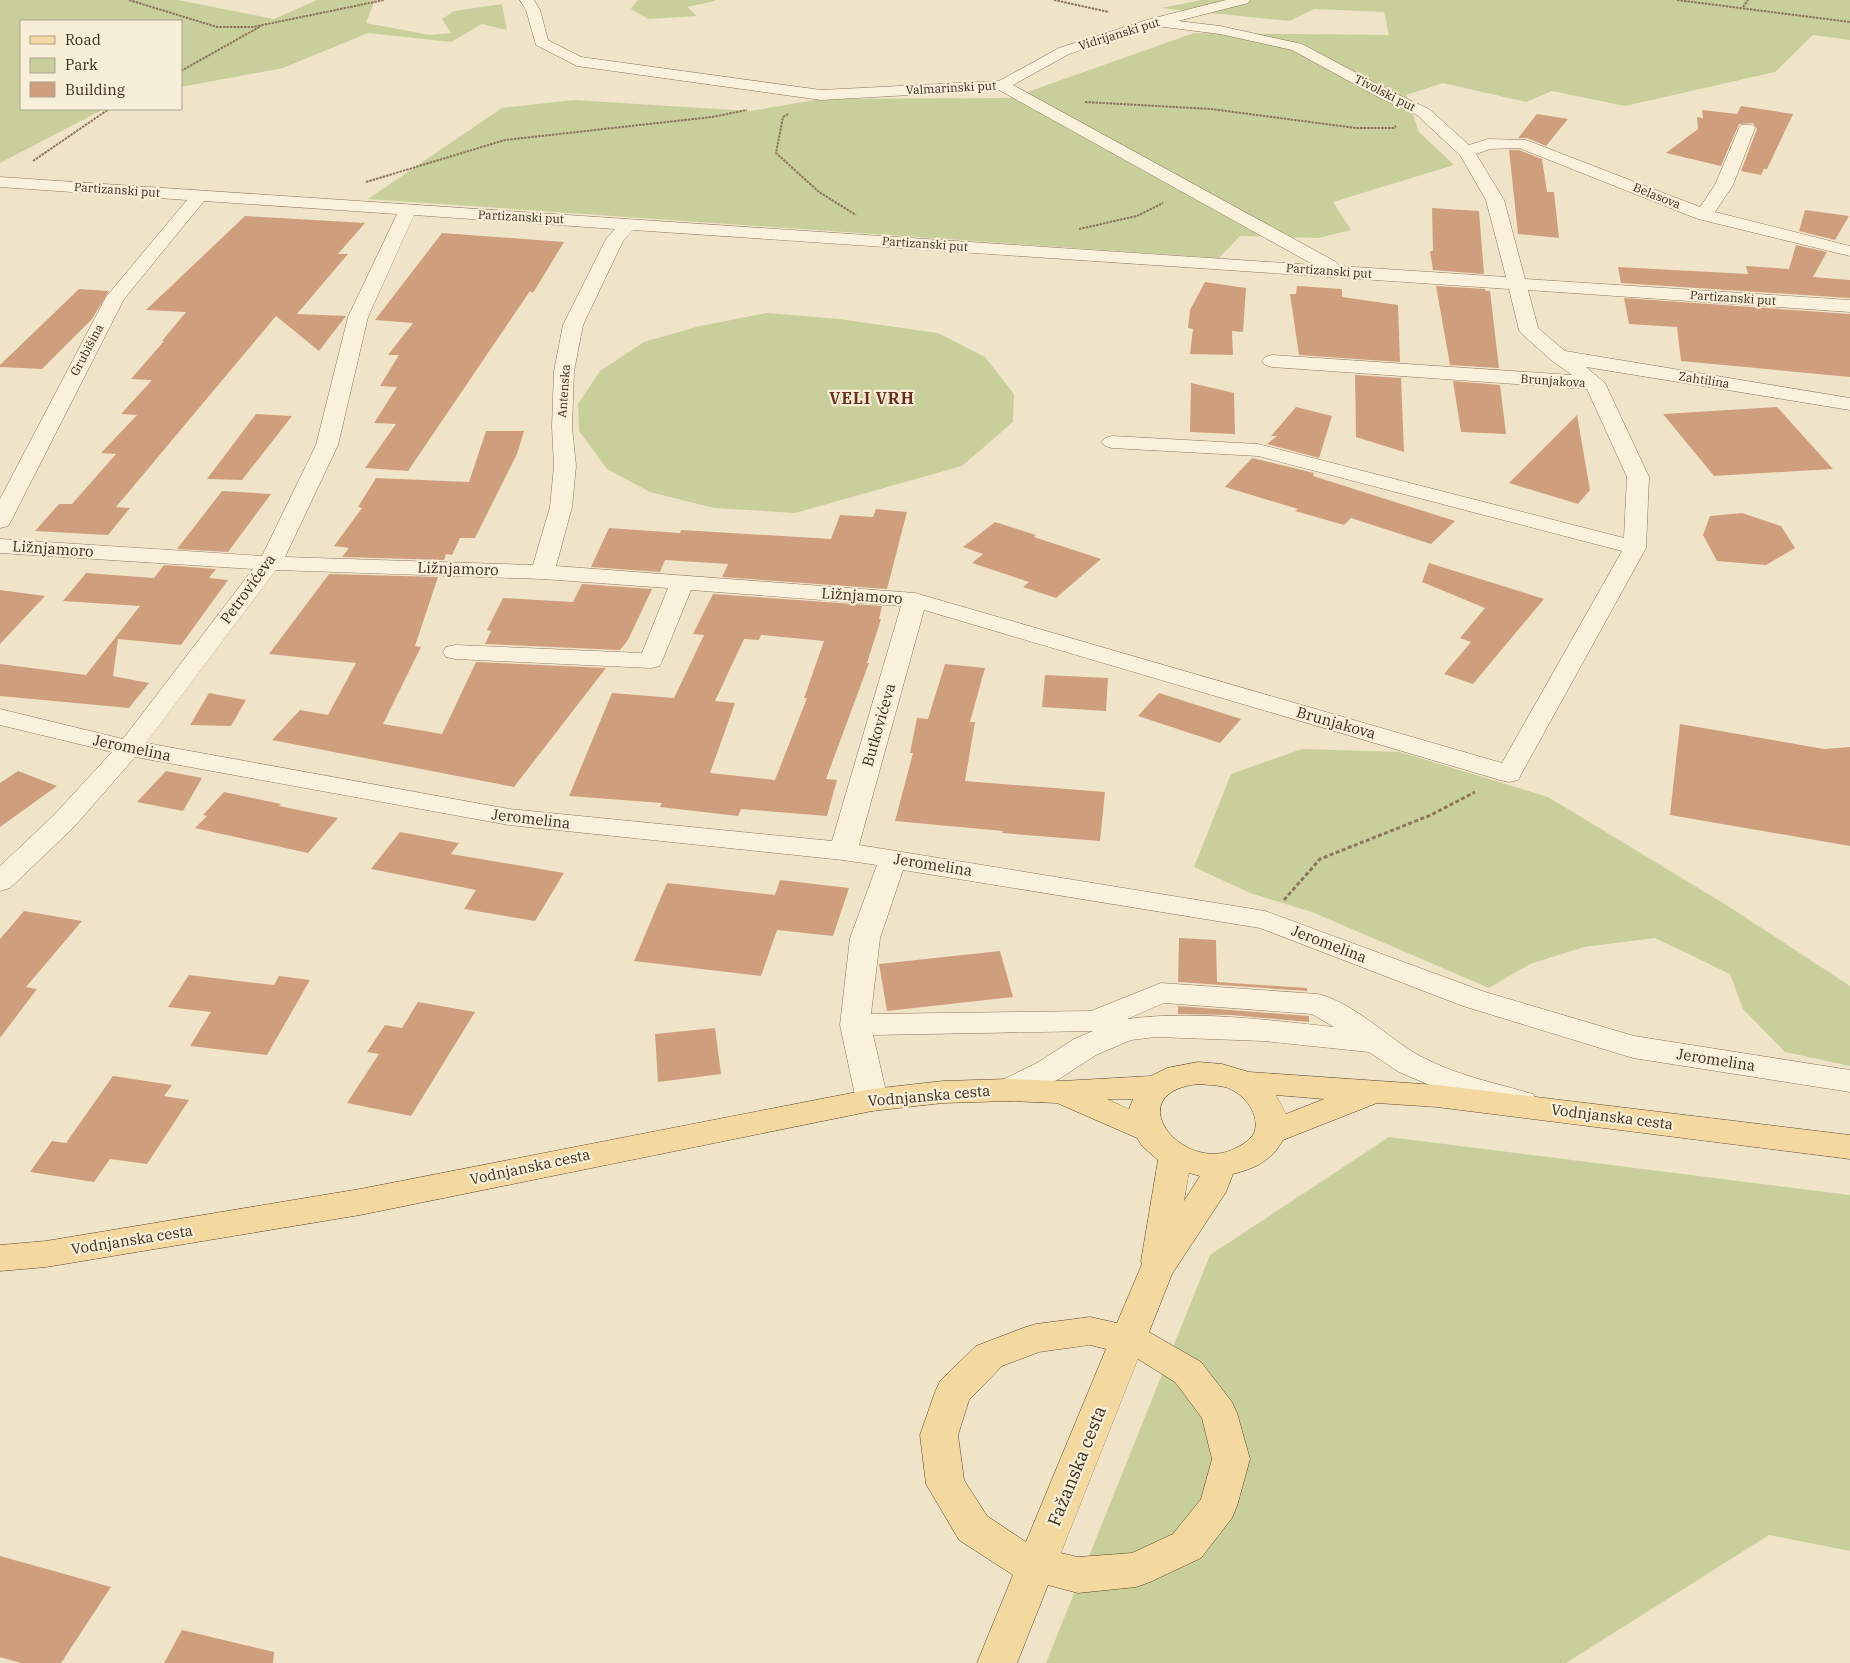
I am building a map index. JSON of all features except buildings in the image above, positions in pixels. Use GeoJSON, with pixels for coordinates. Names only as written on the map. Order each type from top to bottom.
{"type":"FeatureCollection","features":[{"type":"Feature","properties":{"kind":"main road"},"geometry":{"type":"LineString","coordinates":[[1198,1073],[1222,1075],[1245,1083],[1262,1097],[1272,1114],[1272,1132],[1262,1148],[1244,1160],[1220,1165],[1194,1163],[1175,1155],[1158,1144],[1148,1130],[1144,1114],[1147,1100],[1157,1087],[1175,1077],[1198,1073]]}},
{"type":"Feature","properties":{"kind":"main road","name":"Vodnjanska cesta"},"geometry":{"type":"LineString","coordinates":[[1245,1083],[1374,1091],[1545,1109],[1850,1147]]}},
{"type":"Feature","properties":{"kind":"main road","name":"Vodnjanska cesta"},"geometry":{"type":"LineString","coordinates":[[0,1258],[46,1254],[360,1202],[872,1100],[943,1092],[1009,1090],[1062,1092],[1109,1088],[1157,1087]]}},
{"type":"Feature","properties":{"kind":"main road","name":"Vodnjanska cesta"},"geometry":{"type":"LineString","coordinates":[[1272,1132],[1374,1091]]}},
{"type":"Feature","properties":{"kind":"main road","name":"Vodnjanska cesta"},"geometry":{"type":"LineString","coordinates":[[1062,1092],[1148,1130]]}},
{"type":"Feature","properties":{"kind":"main road","name":"Fažanska cesta"},"geometry":{"type":"LineString","coordinates":[[1156,1270],[1175,1155]]}},
{"type":"Feature","properties":{"kind":"main road","name":"Fažanska cesta"},"geometry":{"type":"LineString","coordinates":[[997,1663],[1156,1270],[1214,1183],[1220,1165]]}},
{"type":"Feature","properties":{"kind":"main road"},"geometry":{"type":"LineString","coordinates":[[1090,1331],[1143,1344],[1188,1372],[1219,1413],[1231,1459],[1218,1506],[1187,1546],[1136,1570],[1078,1575],[1022,1560],[973,1528],[945,1484],[939,1435],[953,1392],[989,1356],[1036,1338],[1090,1331]]}},
{"type":"Feature","properties":{"kind":"street","name":"Valmarinski put"},"geometry":{"type":"LineString","coordinates":[[527,0],[533,10],[542,42],[576,61],[821,95],[1002,85],[1340,272]]}},
{"type":"Feature","properties":{"kind":"street","name":"Vidrijanski put"},"geometry":{"type":"LineString","coordinates":[[1002,85],[1064,51],[1155,22],[1243,0]]}},
{"type":"Feature","properties":{"kind":"street","name":"Tivolski put"},"geometry":{"type":"LineString","coordinates":[[1155,22],[1220,30],[1297,47],[1423,112],[1467,152],[1495,200],[1516,283]]}},
{"type":"Feature","properties":{"kind":"street"},"geometry":{"type":"LineString","coordinates":[[1704,215],[1724,185],[1747,128]]}},
{"type":"Feature","properties":{"kind":"street","name":"Belasova"},"geometry":{"type":"LineString","coordinates":[[1467,152],[1488,144],[1520,143],[1704,215],[1850,251]]}},
{"type":"Feature","properties":{"kind":"street","name":"Partizanski put"},"geometry":{"type":"LineString","coordinates":[[0,183],[1850,306]]}},
{"type":"Feature","properties":{"kind":"street","name":"Grubišina"},"geometry":{"type":"LineString","coordinates":[[0,521],[115,297],[199,196]]}},
{"type":"Feature","properties":{"kind":"street","name":"Petrovićeva"},"geometry":{"type":"LineString","coordinates":[[0,882],[64,821],[129,748],[270,563],[327,444],[358,317],[408,210]]}},
{"type":"Feature","properties":{"kind":"street","name":"Antenska"},"geometry":{"type":"LineString","coordinates":[[543,572],[561,507],[565,466],[562,427],[564,371],[573,325],[615,238],[629,224]]}},
{"type":"Feature","properties":{"kind":"street","name":"Brunjakova"},"geometry":{"type":"LineString","coordinates":[[915,600],[1509,774],[1634,548],[1638,477],[1595,383],[1558,356],[1529,330],[1516,283]]}},
{"type":"Feature","properties":{"kind":"street","name":"Zahtilina"},"geometry":{"type":"LineString","coordinates":[[1558,356],[1850,404]]}},
{"type":"Feature","properties":{"kind":"street","name":"Brunjakova"},"geometry":{"type":"LineString","coordinates":[[1272,361],[1595,383]]}},
{"type":"Feature","properties":{"kind":"street"},"geometry":{"type":"LineString","coordinates":[[1112,442],[1258,450],[1634,548]]}},
{"type":"Feature","properties":{"kind":"street","name":"Ližnjamoro"},"geometry":{"type":"LineString","coordinates":[[0,546],[270,563],[543,572],[915,600]]}},
{"type":"Feature","properties":{"kind":"street"},"geometry":{"type":"LineString","coordinates":[[455,652],[651,661],[682,582]]}},
{"type":"Feature","properties":{"kind":"street","name":"Butkovićeva"},"geometry":{"type":"LineString","coordinates":[[843,851],[915,600]]}},
{"type":"Feature","properties":{"kind":"street","name":"Jeromelina"},"geometry":{"type":"LineString","coordinates":[[0,717],[129,748],[509,817],[843,851],[1265,920],[1474,999],[1633,1048],[1850,1081]]}},
{"type":"Feature","properties":{"kind":"street"},"geometry":{"type":"LineString","coordinates":[[872,1100],[855,1025],[865,938],[893,859]]}},
{"type":"Feature","properties":{"kind":"street"},"geometry":{"type":"LineString","coordinates":[[1095,1021],[1161,993],[1318,1004],[1333,1011],[1413,1065],[1458,1083],[1545,1109]]}},
{"type":"Feature","properties":{"kind":"street"},"geometry":{"type":"LineString","coordinates":[[855,1025],[1095,1021],[1126,1030]]}},
{"type":"Feature","properties":{"kind":"street"},"geometry":{"type":"LineString","coordinates":[[1009,1090],[1048,1071],[1085,1047],[1126,1030],[1156,1026],[1264,1030],[1377,1042]]}},
{"type":"Feature","properties":{"kind":"path"},"geometry":{"type":"LineString","coordinates":[[130,0],[217,27],[253,27],[384,0]]}},
{"type":"Feature","properties":{"kind":"path"},"geometry":{"type":"LineString","coordinates":[[1054,0],[1155,22]]}},
{"type":"Feature","properties":{"kind":"path"},"geometry":{"type":"LineString","coordinates":[[1676,0],[1850,22]]}},
{"type":"Feature","properties":{"kind":"path"},"geometry":{"type":"LineString","coordinates":[[1743,8],[1748,0]]}},
{"type":"Feature","properties":{"kind":"path"},"geometry":{"type":"LineString","coordinates":[[182,70],[264,25]]}},
{"type":"Feature","properties":{"kind":"path"},"geometry":{"type":"LineString","coordinates":[[821,95],[783,117],[776,153],[819,192],[900,242]]}},
{"type":"Feature","properties":{"kind":"path"},"geometry":{"type":"LineString","coordinates":[[1085,102],[1211,109],[1356,128],[1394,128],[1417,110]]}},
{"type":"Feature","properties":{"kind":"path"},"geometry":{"type":"LineString","coordinates":[[0,183],[108,110]]}},
{"type":"Feature","properties":{"kind":"path"},"geometry":{"type":"LineString","coordinates":[[365,183],[505,140],[712,117],[748,110]]}},
{"type":"Feature","properties":{"kind":"path"},"geometry":{"type":"LineString","coordinates":[[1071,231],[1137,216],[1190,190]]}},
{"type":"Feature","properties":{"kind":"path"},"geometry":{"type":"LineString","coordinates":[[1265,920],[1320,859],[1431,815],[1509,774]]}},
{"type":"Feature","properties":{"kind":"green space"},"geometry":{"type":"Polygon","coordinates":[[[0,0],[178,0],[274,19],[317,0],[375,0],[366,23],[430,35],[451,33],[442,19],[454,11],[502,4],[507,30],[482,24],[451,42],[368,33],[283,68],[182,87],[182,20],[20,20],[20,110],[102,110],[0,163],[0,0]]]}},
{"type":"Feature","properties":{"kind":"green space"},"geometry":{"type":"Polygon","coordinates":[[[638,0],[715,1],[687,7],[697,16],[648,19],[631,9],[638,0]]]}},
{"type":"Feature","properties":{"kind":"green space"},"geometry":{"type":"Polygon","coordinates":[[[1202,0],[1850,0],[1850,40],[1813,35],[1775,72],[1625,106],[1552,91],[1526,102],[1443,83],[1406,95],[1419,132],[1454,165],[1333,202],[1351,230],[1318,238],[1240,236],[1219,258],[368,199],[502,108],[574,100],[750,111],[821,99],[1010,98],[1194,33],[1389,35],[1384,12],[1314,9],[1290,21],[1161,8],[1202,0]]]}},
{"type":"Feature","properties":{"kind":"green space"},"geometry":{"type":"Polygon","coordinates":[[[767,313],[839,319],[938,333],[985,357],[1014,394],[1013,422],[962,466],[795,513],[714,508],[650,492],[607,469],[579,431],[578,404],[600,371],[644,342],[700,326],[767,313]]]}},
{"type":"Feature","properties":{"kind":"green space"},"geometry":{"type":"Polygon","coordinates":[[[1302,749],[1400,752],[1548,797],[1728,906],[1850,986],[1850,1066],[1785,1052],[1743,1009],[1730,974],[1655,938],[1584,947],[1530,964],[1489,988],[1312,912],[1250,893],[1194,867],[1231,774],[1302,749]]]}},
{"type":"Feature","properties":{"kind":"green space"},"geometry":{"type":"Polygon","coordinates":[[[1389,1137],[1850,1195],[1850,1551],[1769,1535],[1566,1663],[1046,1663],[1210,1255],[1389,1137]]]}},
{"type":"Feature","properties":{"kind":"district","name":"VELI VRH"},"geometry":{"type":"Point","coordinates":[872,398]}}]}
